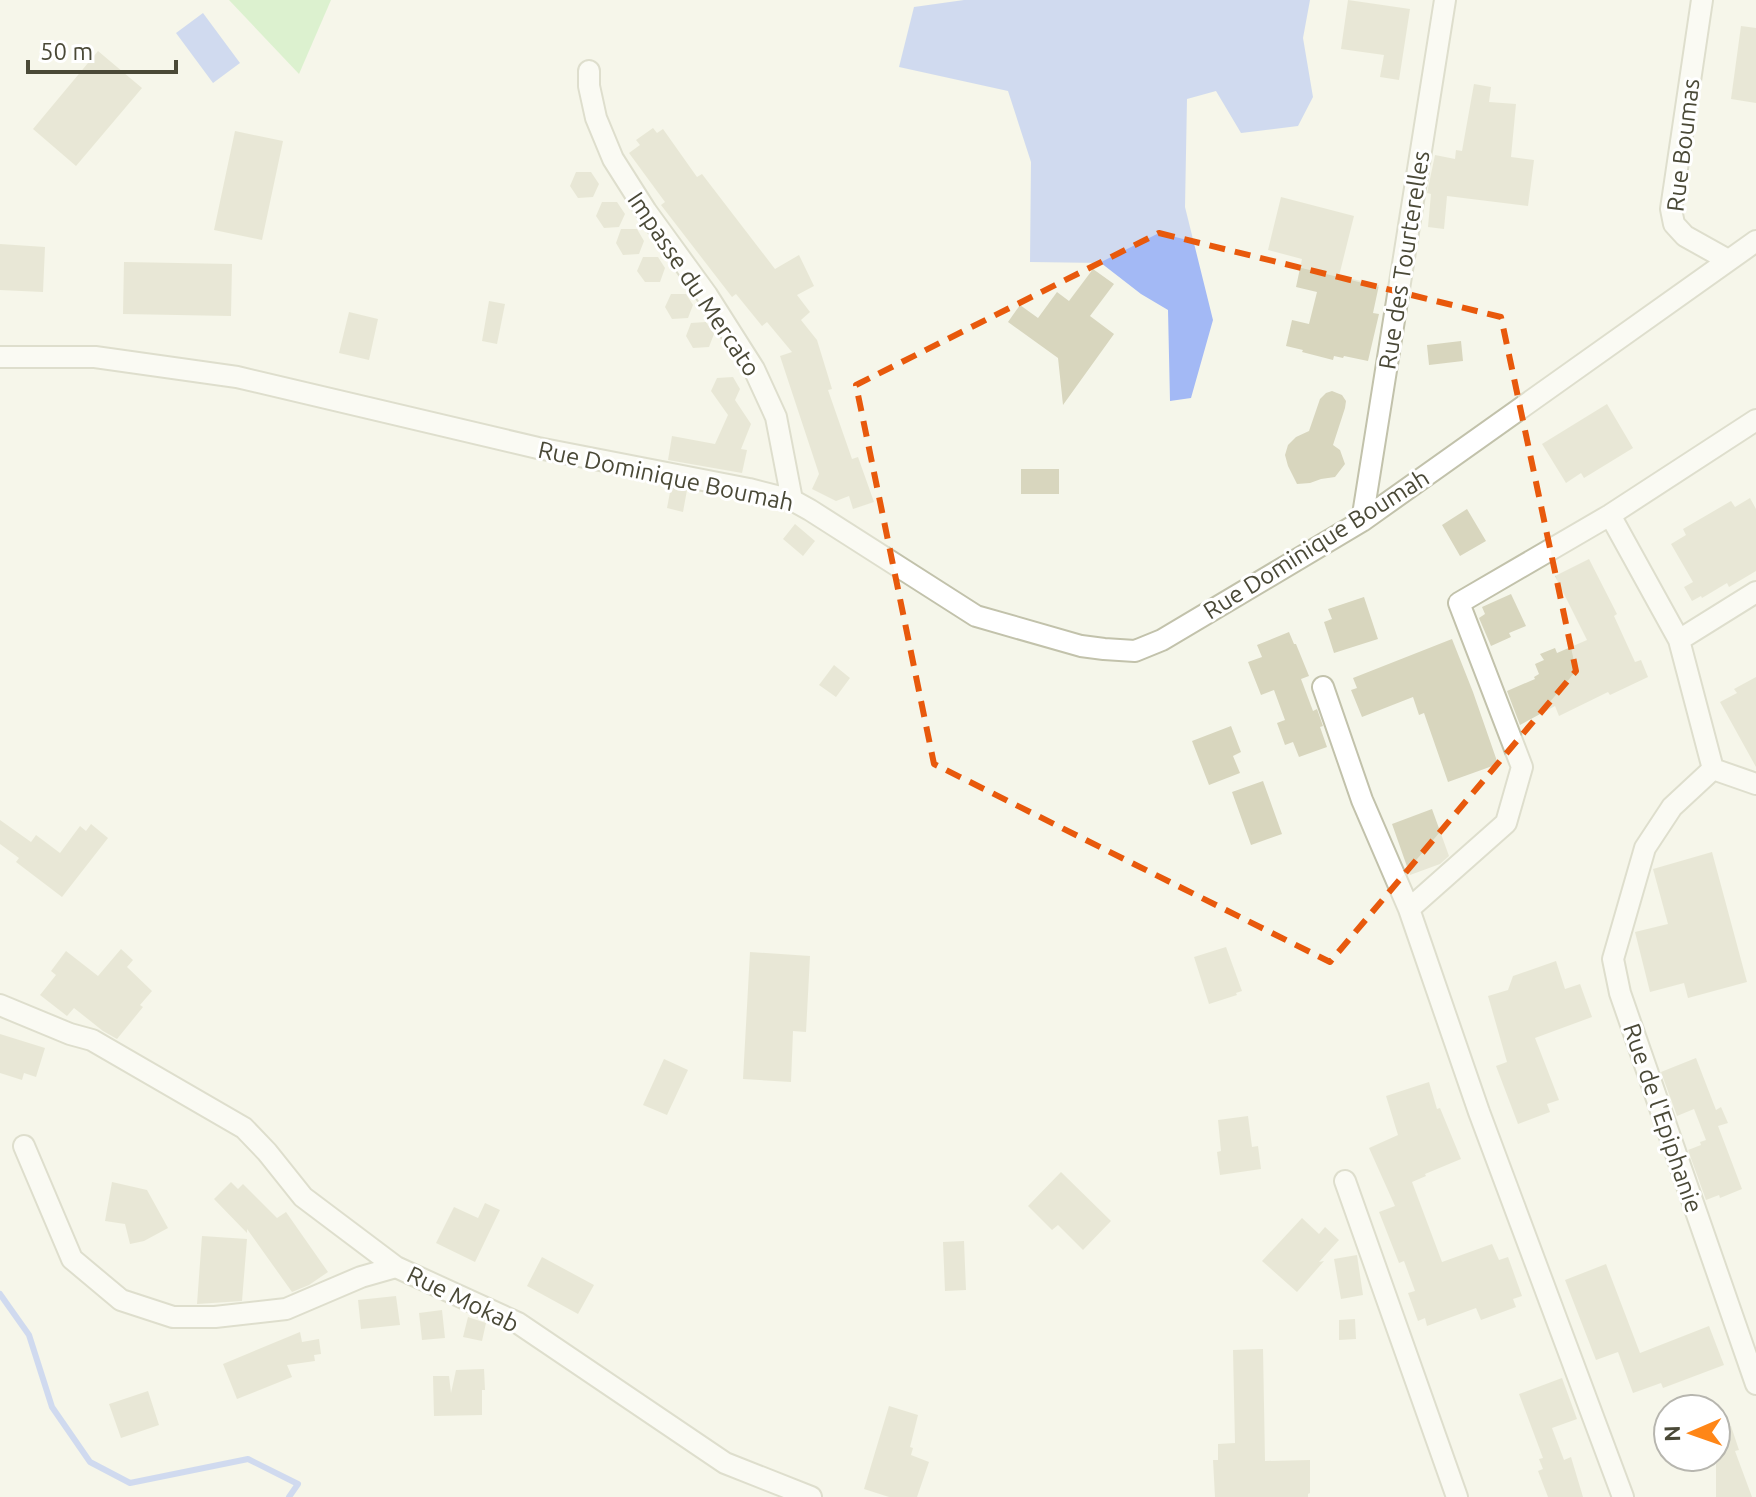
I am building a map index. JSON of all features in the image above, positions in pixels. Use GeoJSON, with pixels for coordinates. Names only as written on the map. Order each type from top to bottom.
{"type":"FeatureCollection","features":[{"type":"Feature","properties":{"kind":"street","name":"Rue des Tourterelles"},"geometry":{"type":"LineString","coordinates":[[1362,521],[1445,0]]}},
{"type":"Feature","properties":{"kind":"street","name":"Rue Boumas"},"geometry":{"type":"LineString","coordinates":[[1702,0],[1671,209],[1674,224],[1685,236],[1728,260]]}},
{"type":"Feature","properties":{"kind":"street","name":"Impasse du Mercato"},"geometry":{"type":"LineString","coordinates":[[589,71],[596,118],[613,159],[646,211],[707,295],[760,381],[776,417],[792,500]]}},
{"type":"Feature","properties":{"kind":"street","name":"Rue Dominique Boumah"},"geometry":{"type":"LineString","coordinates":[[0,357],[95,357],[237,377],[538,448],[792,500],[976,616],[1081,646],[1135,651],[1162,640],[1362,521],[1756,241]]}},
{"type":"Feature","properties":{"kind":"street"},"geometry":{"type":"LineString","coordinates":[[1409,909],[1506,823],[1522,767],[1459,603],[1610,515],[1756,420]]}},
{"type":"Feature","properties":{"kind":"street"},"geometry":{"type":"LineString","coordinates":[[1610,515],[1679,640],[1713,769],[1756,784]]}},
{"type":"Feature","properties":{"kind":"street"},"geometry":{"type":"LineString","coordinates":[[1679,640],[1756,592]]}},
{"type":"Feature","properties":{"kind":"street"},"geometry":{"type":"LineString","coordinates":[[1323,687],[1362,800],[1409,909],[1479,1112],[1623,1497]]}},
{"type":"Feature","properties":{"kind":"street","name":"Rue de l'Epiphanie"},"geometry":{"type":"LineString","coordinates":[[1713,769],[1672,807],[1645,848],[1613,959],[1620,993],[1756,1384]]}},
{"type":"Feature","properties":{"kind":"street"},"geometry":{"type":"LineString","coordinates":[[0,1005],[92,1040],[244,1128],[303,1197],[396,1267]]}},
{"type":"Feature","properties":{"kind":"street","name":"Rue Mokab"},"geometry":{"type":"LineString","coordinates":[[24,1146],[72,1259],[121,1300],[173,1317],[215,1317],[286,1309],[361,1277],[396,1267],[518,1323],[725,1463],[811,1497]]}},
{"type":"Feature","properties":{"kind":"street"},"geometry":{"type":"LineString","coordinates":[[1345,1181],[1457,1497]]}},
{"type":"Feature","properties":{"kind":"highlighted area"},"geometry":{"type":"Polygon","coordinates":[[[1159,233],[1501,317],[1576,671],[1330,962],[934,764],[856,385],[1159,233]]]}},
{"type":"Feature","properties":{"kind":"green space"},"geometry":{"type":"Polygon","coordinates":[[[229,0],[331,0],[299,74],[229,0]]]}},
{"type":"Feature","properties":{"kind":"water"},"geometry":{"type":"Polygon","coordinates":[[[964,0],[1310,0],[1303,38],[1313,97],[1298,126],[1241,133],[1216,91],[1187,99],[1185,207],[1213,320],[1191,398],[1170,401],[1168,310],[1141,294],[1101,263],[1030,262],[1031,162],[1008,91],[899,67],[914,7],[964,0]]]}},
{"type":"Feature","properties":{"kind":"water"},"geometry":{"type":"Polygon","coordinates":[[[203,13],[240,63],[213,83],[176,33],[203,13]]]}},
{"type":"Feature","properties":{"kind":"building"},"geometry":{"type":"Polygon","coordinates":[[[1348,0],[1410,9],[1399,80],[1380,77],[1384,55],[1341,49],[1348,0]]]}},
{"type":"Feature","properties":{"kind":"building"},"geometry":{"type":"Polygon","coordinates":[[[1741,26],[1756,28],[1756,103],[1731,99],[1741,26]]]}},
{"type":"Feature","properties":{"kind":"building"},"geometry":{"type":"Polygon","coordinates":[[[98,51],[142,88],[76,166],[33,129],[98,51]]]}},
{"type":"Feature","properties":{"kind":"building"},"geometry":{"type":"Polygon","coordinates":[[[1474,84],[1491,87],[1489,102],[1516,104],[1511,157],[1534,160],[1528,206],[1447,196],[1444,229],[1428,227],[1431,194],[1427,193],[1435,155],[1455,159],[1456,150],[1462,151],[1474,84]]]}},
{"type":"Feature","properties":{"kind":"building"},"geometry":{"type":"Polygon","coordinates":[[[653,128],[657,133],[663,129],[697,177],[702,174],[775,269],[799,255],[814,286],[797,295],[810,312],[801,320],[817,340],[832,389],[828,390],[852,459],[858,457],[874,502],[853,509],[849,496],[836,501],[812,489],[819,474],[780,356],[792,352],[767,322],[762,326],[736,294],[732,297],[661,205],[665,202],[629,153],[640,145],[636,140],[653,128]]]}},
{"type":"Feature","properties":{"kind":"building"},"geometry":{"type":"Polygon","coordinates":[[[235,131],[283,141],[262,240],[214,230],[235,131]]]}},
{"type":"Feature","properties":{"kind":"building"},"geometry":{"type":"Polygon","coordinates":[[[576,172],[591,172],[599,184],[593,197],[578,198],[570,186],[576,172]]]}},
{"type":"Feature","properties":{"kind":"building"},"geometry":{"type":"Polygon","coordinates":[[[1281,197],[1354,216],[1339,276],[1379,285],[1373,313],[1379,314],[1368,361],[1344,356],[1334,356],[1333,360],[1286,346],[1292,320],[1309,324],[1317,292],[1296,287],[1302,259],[1268,250],[1281,197]]]}},
{"type":"Feature","properties":{"kind":"building"},"geometry":{"type":"Polygon","coordinates":[[[602,202],[617,202],[625,214],[619,227],[604,228],[596,216],[602,202]]]}},
{"type":"Feature","properties":{"kind":"building"},"geometry":{"type":"Polygon","coordinates":[[[621,229],[637,229],[644,241],[639,254],[623,255],[616,243],[621,229]]]}},
{"type":"Feature","properties":{"kind":"building"},"geometry":{"type":"Polygon","coordinates":[[[0,244],[45,247],[43,292],[0,290],[0,244]]]}},
{"type":"Feature","properties":{"kind":"building"},"geometry":{"type":"Polygon","coordinates":[[[643,257],[658,257],[665,268],[660,282],[645,282],[637,271],[643,257]]]}},
{"type":"Feature","properties":{"kind":"building"},"geometry":{"type":"Polygon","coordinates":[[[124,262],[232,264],[231,316],[123,314],[124,262]]]}},
{"type":"Feature","properties":{"kind":"building"},"geometry":{"type":"Polygon","coordinates":[[[1093,269],[1114,284],[1090,316],[1114,334],[1063,405],[1058,358],[1008,322],[1020,305],[1038,318],[1057,292],[1069,301],[1093,269]]]}},
{"type":"Feature","properties":{"kind":"building"},"geometry":{"type":"Polygon","coordinates":[[[671,294],[686,294],[693,305],[688,318],[672,319],[665,307],[671,294]]]}},
{"type":"Feature","properties":{"kind":"building"},"geometry":{"type":"Polygon","coordinates":[[[489,301],[505,304],[497,344],[482,341],[489,301]]]}},
{"type":"Feature","properties":{"kind":"building"},"geometry":{"type":"Polygon","coordinates":[[[349,312],[378,319],[369,360],[339,353],[349,312]]]}},
{"type":"Feature","properties":{"kind":"building"},"geometry":{"type":"Polygon","coordinates":[[[706,322],[714,334],[709,347],[693,348],[686,336],[691,323],[706,322]]]}},
{"type":"Feature","properties":{"kind":"building"},"geometry":{"type":"Polygon","coordinates":[[[1461,341],[1463,361],[1429,365],[1427,345],[1461,341]]]}},
{"type":"Feature","properties":{"kind":"building"},"geometry":{"type":"Polygon","coordinates":[[[733,377],[740,389],[735,400],[751,424],[741,449],[747,450],[742,473],[668,460],[672,436],[715,444],[728,415],[711,391],[717,378],[733,377]]]}},
{"type":"Feature","properties":{"kind":"building"},"geometry":{"type":"Polygon","coordinates":[[[1332,391],[1342,395],[1346,401],[1333,445],[1340,450],[1345,464],[1335,477],[1297,484],[1285,455],[1288,445],[1309,431],[1320,399],[1332,391]]]}},
{"type":"Feature","properties":{"kind":"building"},"geometry":{"type":"Polygon","coordinates":[[[1607,404],[1633,448],[1584,478],[1581,473],[1566,483],[1542,444],[1607,404]]]}},
{"type":"Feature","properties":{"kind":"building"},"geometry":{"type":"Polygon","coordinates":[[[1021,469],[1059,469],[1059,494],[1021,494],[1021,469]]]}},
{"type":"Feature","properties":{"kind":"building"},"geometry":{"type":"Polygon","coordinates":[[[671,487],[687,490],[683,512],[667,508],[671,487]]]}},
{"type":"Feature","properties":{"kind":"building"},"geometry":{"type":"Polygon","coordinates":[[[1750,498],[1756,509],[1756,571],[1729,587],[1727,583],[1692,601],[1684,587],[1693,582],[1671,544],[1686,535],[1683,529],[1731,501],[1735,507],[1750,498]]]}},
{"type":"Feature","properties":{"kind":"building"},"geometry":{"type":"Polygon","coordinates":[[[1467,509],[1486,541],[1460,556],[1442,525],[1467,509]]]}},
{"type":"Feature","properties":{"kind":"building"},"geometry":{"type":"Polygon","coordinates":[[[795,524],[815,541],[803,556],[783,539],[795,524]]]}},
{"type":"Feature","properties":{"kind":"building"},"geometry":{"type":"Polygon","coordinates":[[[1589,559],[1617,614],[1614,616],[1635,662],[1641,660],[1648,677],[1559,716],[1555,706],[1520,725],[1507,691],[1535,679],[1539,674],[1535,664],[1544,660],[1540,654],[1555,648],[1557,653],[1587,640],[1555,576],[1589,559]]]}},
{"type":"Feature","properties":{"kind":"building"},"geometry":{"type":"Polygon","coordinates":[[[1511,594],[1526,626],[1491,646],[1479,618],[1485,614],[1482,607],[1511,594]]]}},
{"type":"Feature","properties":{"kind":"building"},"geometry":{"type":"Polygon","coordinates":[[[1364,597],[1378,639],[1334,653],[1324,622],[1332,619],[1328,609],[1364,597]]]}},
{"type":"Feature","properties":{"kind":"building"},"geometry":{"type":"Polygon","coordinates":[[[1289,632],[1309,676],[1301,679],[1313,711],[1317,709],[1327,747],[1299,757],[1293,742],[1285,745],[1277,723],[1285,720],[1274,690],[1261,695],[1248,662],[1262,657],[1257,645],[1289,632]]]}},
{"type":"Feature","properties":{"kind":"building"},"geometry":{"type":"Polygon","coordinates":[[[1452,639],[1498,764],[1448,782],[1424,713],[1419,715],[1413,697],[1362,717],[1351,690],[1357,688],[1353,678],[1452,639]]]}},
{"type":"Feature","properties":{"kind":"building"},"geometry":{"type":"Polygon","coordinates":[[[834,665],[850,678],[836,697],[819,685],[834,665]]]}},
{"type":"Feature","properties":{"kind":"building"},"geometry":{"type":"Polygon","coordinates":[[[1756,677],[1756,767],[1720,702],[1737,693],[1734,689],[1756,677]]]}},
{"type":"Feature","properties":{"kind":"building"},"geometry":{"type":"Polygon","coordinates":[[[1231,726],[1241,752],[1233,756],[1240,773],[1209,785],[1192,741],[1231,726]]]}},
{"type":"Feature","properties":{"kind":"building"},"geometry":{"type":"Polygon","coordinates":[[[1263,781],[1282,834],[1251,845],[1232,792],[1263,781]]]}},
{"type":"Feature","properties":{"kind":"building"},"geometry":{"type":"Polygon","coordinates":[[[1432,809],[1449,856],[1440,864],[1410,875],[1392,824],[1432,809]]]}},
{"type":"Feature","properties":{"kind":"building"},"geometry":{"type":"Polygon","coordinates":[[[0,820],[31,842],[36,835],[60,853],[80,826],[86,831],[91,824],[108,838],[62,897],[16,862],[19,858],[0,844],[0,820]]]}},
{"type":"Feature","properties":{"kind":"building"},"geometry":{"type":"Polygon","coordinates":[[[1712,852],[1747,982],[1688,998],[1684,983],[1650,992],[1635,932],[1668,924],[1653,869],[1712,852]]]}},
{"type":"Feature","properties":{"kind":"building"},"geometry":{"type":"Polygon","coordinates":[[[1226,947],[1242,991],[1209,1004],[1194,957],[1226,947]]]}},
{"type":"Feature","properties":{"kind":"building"},"geometry":{"type":"Polygon","coordinates":[[[121,949],[133,960],[127,967],[152,991],[117,1039],[74,1008],[67,1016],[40,995],[56,975],[51,971],[66,951],[98,976],[121,949]]]}},
{"type":"Feature","properties":{"kind":"building"},"geometry":{"type":"Polygon","coordinates":[[[750,952],[810,956],[806,1032],[793,1031],[791,1082],[743,1079],[750,952]]]}},
{"type":"Feature","properties":{"kind":"building"},"geometry":{"type":"Polygon","coordinates":[[[1556,961],[1565,989],[1580,984],[1592,1017],[1535,1038],[1559,1100],[1547,1104],[1550,1112],[1518,1124],[1496,1066],[1507,1062],[1488,996],[1508,990],[1513,976],[1556,961]]]}},
{"type":"Feature","properties":{"kind":"building"},"geometry":{"type":"Polygon","coordinates":[[[0,1034],[45,1048],[36,1077],[24,1073],[22,1080],[0,1073],[0,1034]]]}},
{"type":"Feature","properties":{"kind":"building"},"geometry":{"type":"Polygon","coordinates":[[[1696,1058],[1716,1110],[1721,1107],[1728,1123],[1718,1126],[1742,1189],[1706,1200],[1688,1150],[1706,1140],[1694,1109],[1677,1116],[1661,1072],[1696,1058]]]}},
{"type":"Feature","properties":{"kind":"building"},"geometry":{"type":"Polygon","coordinates":[[[664,1059],[688,1070],[667,1115],[643,1105],[664,1059]]]}},
{"type":"Feature","properties":{"kind":"building"},"geometry":{"type":"Polygon","coordinates":[[[1429,1082],[1437,1109],[1440,1108],[1461,1159],[1412,1182],[1442,1262],[1492,1244],[1499,1260],[1508,1257],[1522,1296],[1513,1299],[1516,1307],[1481,1320],[1476,1308],[1427,1326],[1425,1318],[1418,1321],[1408,1293],[1415,1291],[1404,1261],[1399,1263],[1379,1212],[1395,1206],[1369,1148],[1398,1135],[1386,1096],[1429,1082]]]}},
{"type":"Feature","properties":{"kind":"building"},"geometry":{"type":"Polygon","coordinates":[[[1248,1116],[1252,1147],[1258,1146],[1261,1169],[1220,1175],[1218,1120],[1248,1116]]]}},
{"type":"Feature","properties":{"kind":"building"},"geometry":{"type":"Polygon","coordinates":[[[1061,1172],[1111,1221],[1083,1250],[1058,1225],[1052,1230],[1028,1206],[1061,1172]]]}},
{"type":"Feature","properties":{"kind":"building"},"geometry":{"type":"Polygon","coordinates":[[[112,1182],[147,1190],[168,1228],[144,1241],[130,1244],[125,1224],[105,1221],[112,1182]]]}},
{"type":"Feature","properties":{"kind":"building"},"geometry":{"type":"Polygon","coordinates":[[[231,1182],[238,1189],[243,1184],[277,1218],[286,1212],[328,1272],[292,1292],[247,1229],[247,1233],[214,1199],[231,1182]]]}},
{"type":"Feature","properties":{"kind":"building"},"geometry":{"type":"Polygon","coordinates":[[[485,1203],[500,1210],[475,1262],[436,1243],[454,1207],[478,1218],[485,1203]]]}},
{"type":"Feature","properties":{"kind":"building"},"geometry":{"type":"Polygon","coordinates":[[[1302,1218],[1319,1234],[1325,1227],[1339,1240],[1297,1292],[1262,1261],[1302,1218]]]}},
{"type":"Feature","properties":{"kind":"building"},"geometry":{"type":"Polygon","coordinates":[[[202,1236],[247,1239],[242,1301],[197,1304],[202,1236]]]}},
{"type":"Feature","properties":{"kind":"building"},"geometry":{"type":"Polygon","coordinates":[[[964,1241],[966,1290],[945,1291],[943,1242],[964,1241]]]}},
{"type":"Feature","properties":{"kind":"building"},"geometry":{"type":"Polygon","coordinates":[[[1357,1255],[1363,1295],[1341,1299],[1334,1259],[1357,1255]]]}},
{"type":"Feature","properties":{"kind":"building"},"geometry":{"type":"Polygon","coordinates":[[[542,1257],[594,1285],[578,1314],[527,1286],[542,1257]]]}},
{"type":"Feature","properties":{"kind":"building"},"geometry":{"type":"Polygon","coordinates":[[[1606,1264],[1640,1353],[1709,1326],[1724,1365],[1663,1388],[1661,1383],[1633,1393],[1618,1352],[1596,1360],[1565,1280],[1606,1264]]]}},
{"type":"Feature","properties":{"kind":"building"},"geometry":{"type":"Polygon","coordinates":[[[396,1296],[400,1325],[361,1329],[358,1300],[396,1296]]]}},
{"type":"Feature","properties":{"kind":"building"},"geometry":{"type":"Polygon","coordinates":[[[442,1310],[445,1338],[422,1340],[419,1313],[442,1310]]]}},
{"type":"Feature","properties":{"kind":"building"},"geometry":{"type":"Polygon","coordinates":[[[468,1317],[486,1323],[482,1341],[463,1337],[468,1317]]]}},
{"type":"Feature","properties":{"kind":"building"},"geometry":{"type":"Polygon","coordinates":[[[1355,1319],[1356,1339],[1339,1340],[1339,1320],[1355,1319]]]}},
{"type":"Feature","properties":{"kind":"building"},"geometry":{"type":"Polygon","coordinates":[[[300,1332],[302,1342],[319,1339],[321,1354],[314,1355],[315,1361],[287,1365],[292,1377],[237,1399],[223,1364],[300,1332]]]}},
{"type":"Feature","properties":{"kind":"building"},"geometry":{"type":"Polygon","coordinates":[[[1263,1349],[1265,1461],[1310,1460],[1310,1493],[1308,1497],[1215,1497],[1213,1460],[1218,1460],[1218,1444],[1235,1443],[1233,1350],[1263,1349]]]}},
{"type":"Feature","properties":{"kind":"building"},"geometry":{"type":"Polygon","coordinates":[[[484,1369],[482,1415],[434,1416],[433,1376],[449,1376],[451,1393],[456,1370],[484,1369]]]}},
{"type":"Feature","properties":{"kind":"building"},"geometry":{"type":"Polygon","coordinates":[[[1562,1378],[1577,1419],[1552,1428],[1564,1460],[1571,1457],[1583,1497],[1548,1497],[1538,1471],[1543,1469],[1539,1459],[1543,1458],[1519,1394],[1562,1378]]]}},
{"type":"Feature","properties":{"kind":"building"},"geometry":{"type":"Polygon","coordinates":[[[148,1391],[159,1425],[121,1438],[109,1404],[148,1391]]]}},
{"type":"Feature","properties":{"kind":"building"},"geometry":{"type":"Polygon","coordinates":[[[889,1406],[918,1415],[911,1455],[929,1462],[917,1497],[889,1497],[864,1489],[889,1406]]]}},
{"type":"Feature","properties":{"kind":"building"},"geometry":{"type":"Polygon","coordinates":[[[1732,1429],[1739,1450],[1735,1451],[1752,1497],[1716,1497],[1716,1473],[1732,1473],[1732,1429]]]}},
{"type":"Feature","properties":{"kind":"waterway"},"geometry":{"type":"LineString","coordinates":[[0,1294],[29,1335],[52,1407],[90,1462],[130,1483],[248,1459],[298,1484],[289,1497]]}}]}
